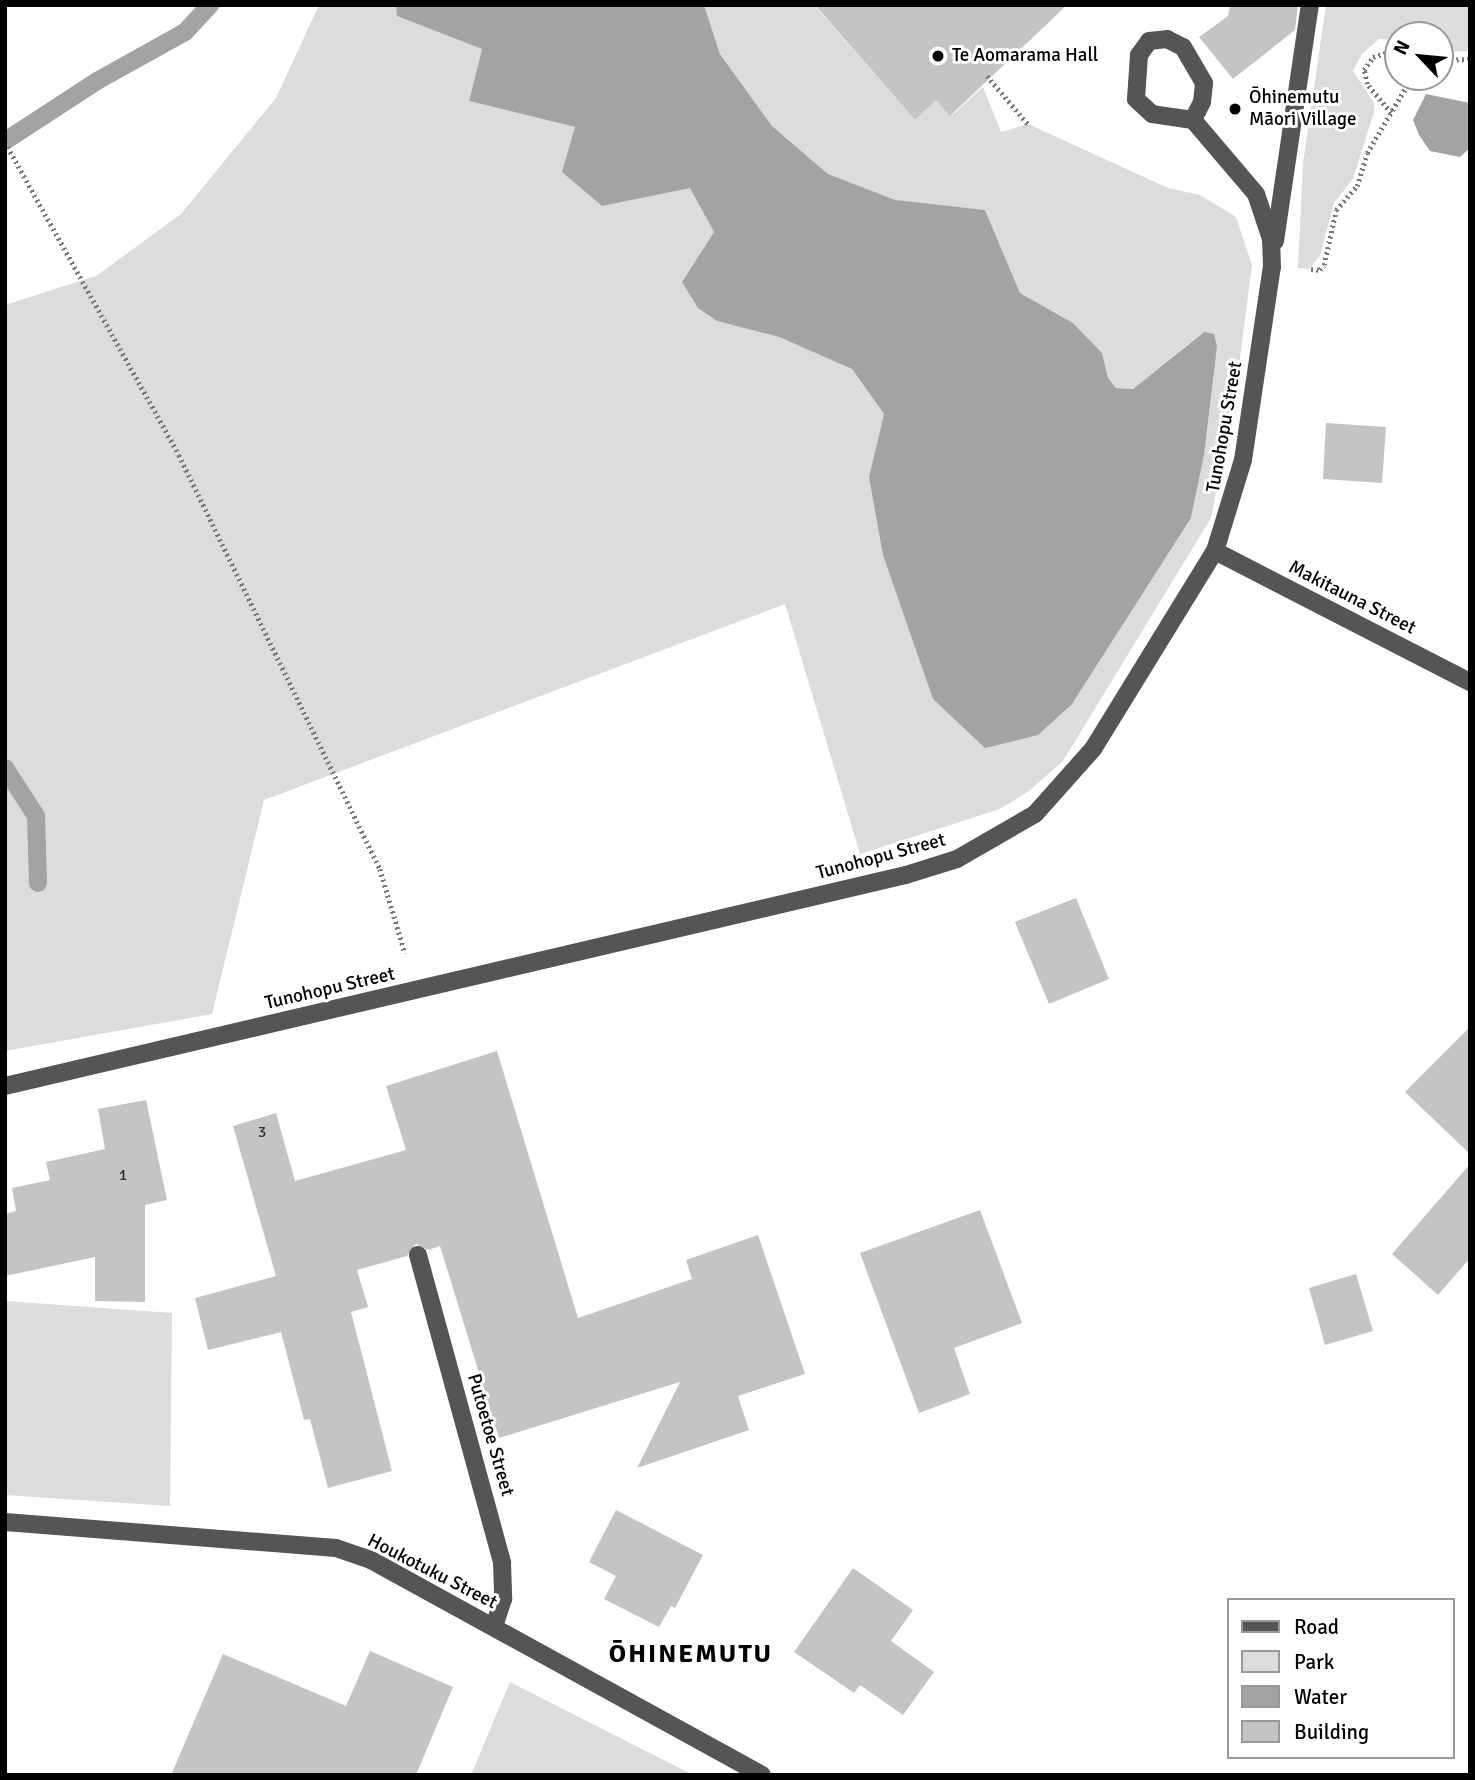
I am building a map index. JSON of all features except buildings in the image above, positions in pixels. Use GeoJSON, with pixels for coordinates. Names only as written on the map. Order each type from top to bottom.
{"type":"FeatureCollection","features":[{"type":"Feature","properties":{"kind":"street"},"geometry":{"type":"LineString","coordinates":[[1272,267],[1310,5]]}},
{"type":"Feature","properties":{"kind":"street"},"geometry":{"type":"LineString","coordinates":[[1167,39],[1183,47],[1196,64],[1204,83],[1202,102],[1193,120],[1152,114],[1136,99],[1134,75],[1139,55],[1149,41],[1167,39]]}},
{"type":"Feature","properties":{"kind":"street","name":"Tunohopu Street"},"geometry":{"type":"LineString","coordinates":[[5,1086],[906,875],[957,859],[1002,836],[1035,814],[1093,749],[1215,551],[1243,460],[1272,267],[1271,239],[1256,194],[1193,120]]}},
{"type":"Feature","properties":{"kind":"street","name":"Makitauna Street"},"geometry":{"type":"LineString","coordinates":[[1215,551],[1470,682]]}},
{"type":"Feature","properties":{"kind":"street","name":"Putoetoe Street"},"geometry":{"type":"LineString","coordinates":[[418,1255],[502,1563],[503,1599],[494,1627]]}},
{"type":"Feature","properties":{"kind":"street","name":"Houkotuku Street"},"geometry":{"type":"LineString","coordinates":[[5,1522],[335,1548],[371,1560],[762,1775]]}},
{"type":"Feature","properties":{"kind":"path"},"geometry":{"type":"LineString","coordinates":[[1384,53],[1373,57],[1364,70],[1367,84],[1391,113]]}},
{"type":"Feature","properties":{"kind":"path"},"geometry":{"type":"LineString","coordinates":[[987,76],[1028,124]]}},
{"type":"Feature","properties":{"kind":"path"},"geometry":{"type":"LineString","coordinates":[[1320,270],[1336,210],[1357,186],[1367,153],[1404,91]]}},
{"type":"Feature","properties":{"kind":"path"},"geometry":{"type":"LineString","coordinates":[[5,142],[179,455],[368,844],[380,869],[416,990]]}},
{"type":"Feature","properties":{"kind":"green space"},"geometry":{"type":"Polygon","coordinates":[[[319,5],[396,5],[398,16],[482,49],[469,101],[575,127],[602,206],[690,187],[714,232],[682,282],[717,321],[779,337],[852,369],[884,414],[869,477],[1072,704],[1191,518],[1204,455],[1208,401],[1203,332],[1133,389],[1116,388],[1108,378],[1102,353],[1073,323],[1020,293],[985,210],[895,201],[828,174],[772,126],[720,54],[704,5],[816,7],[915,120],[936,100],[951,116],[983,87],[1001,132],[1028,124],[1168,188],[1200,195],[1236,217],[1252,265],[1236,389],[1211,518],[1063,761],[1029,791],[1000,809],[860,854],[785,604],[264,800],[212,1014],[5,1051],[5,305],[96,276],[181,214],[276,98],[319,5]]]}},
{"type":"Feature","properties":{"kind":"green space"},"geometry":{"type":"Polygon","coordinates":[[[1326,5],[1470,5],[1470,51],[1454,52],[1454,21],[1384,21],[1384,39],[1379,39],[1362,54],[1353,71],[1374,103],[1374,112],[1353,179],[1334,203],[1320,256],[1309,269],[1298,268],[1303,163],[1326,5]]]}},
{"type":"Feature","properties":{"kind":"green space"},"geometry":{"type":"Polygon","coordinates":[[[5,1301],[172,1313],[170,1506],[5,1495],[5,1301]]]}},
{"type":"Feature","properties":{"kind":"green space"},"geometry":{"type":"Polygon","coordinates":[[[510,1682],[693,1775],[471,1775],[510,1682]]]}},
{"type":"Feature","properties":{"kind":"water"},"geometry":{"type":"Polygon","coordinates":[[[396,5],[704,5],[720,54],[772,126],[828,174],[895,200],[985,210],[1020,293],[1073,323],[1102,353],[1108,378],[1116,388],[1133,389],[1204,332],[1214,334],[1217,346],[1204,455],[1191,518],[1072,704],[1038,735],[985,748],[933,699],[883,555],[869,477],[884,414],[852,369],[779,337],[717,321],[698,308],[682,282],[714,232],[690,188],[602,206],[562,172],[575,127],[469,101],[482,49],[397,16],[396,5]]]}},
{"type":"Feature","properties":{"kind":"water"},"geometry":{"type":"Polygon","coordinates":[[[1426,94],[1470,103],[1470,148],[1460,157],[1430,151],[1419,135],[1413,120],[1426,94]]]}},
{"type":"Feature","properties":{"kind":"waterway"},"geometry":{"type":"LineString","coordinates":[[5,141],[97,81],[185,32],[210,5]]}},
{"type":"Feature","properties":{"kind":"waterway"},"geometry":{"type":"LineString","coordinates":[[5,768],[36,816],[38,883]]}},
{"type":"Feature","properties":{"kind":"place","name":"Te Aomarama Hall"},"geometry":{"type":"Point","coordinates":[938,56]}},
{"type":"Feature","properties":{"kind":"place","name":"Ōhinemutu Māori Village"},"geometry":{"type":"Point","coordinates":[1235,109]}},
{"type":"Feature","properties":{"kind":"district","name":"ŌHINEMUTU"},"geometry":{"type":"Point","coordinates":[691,1655]}}]}
